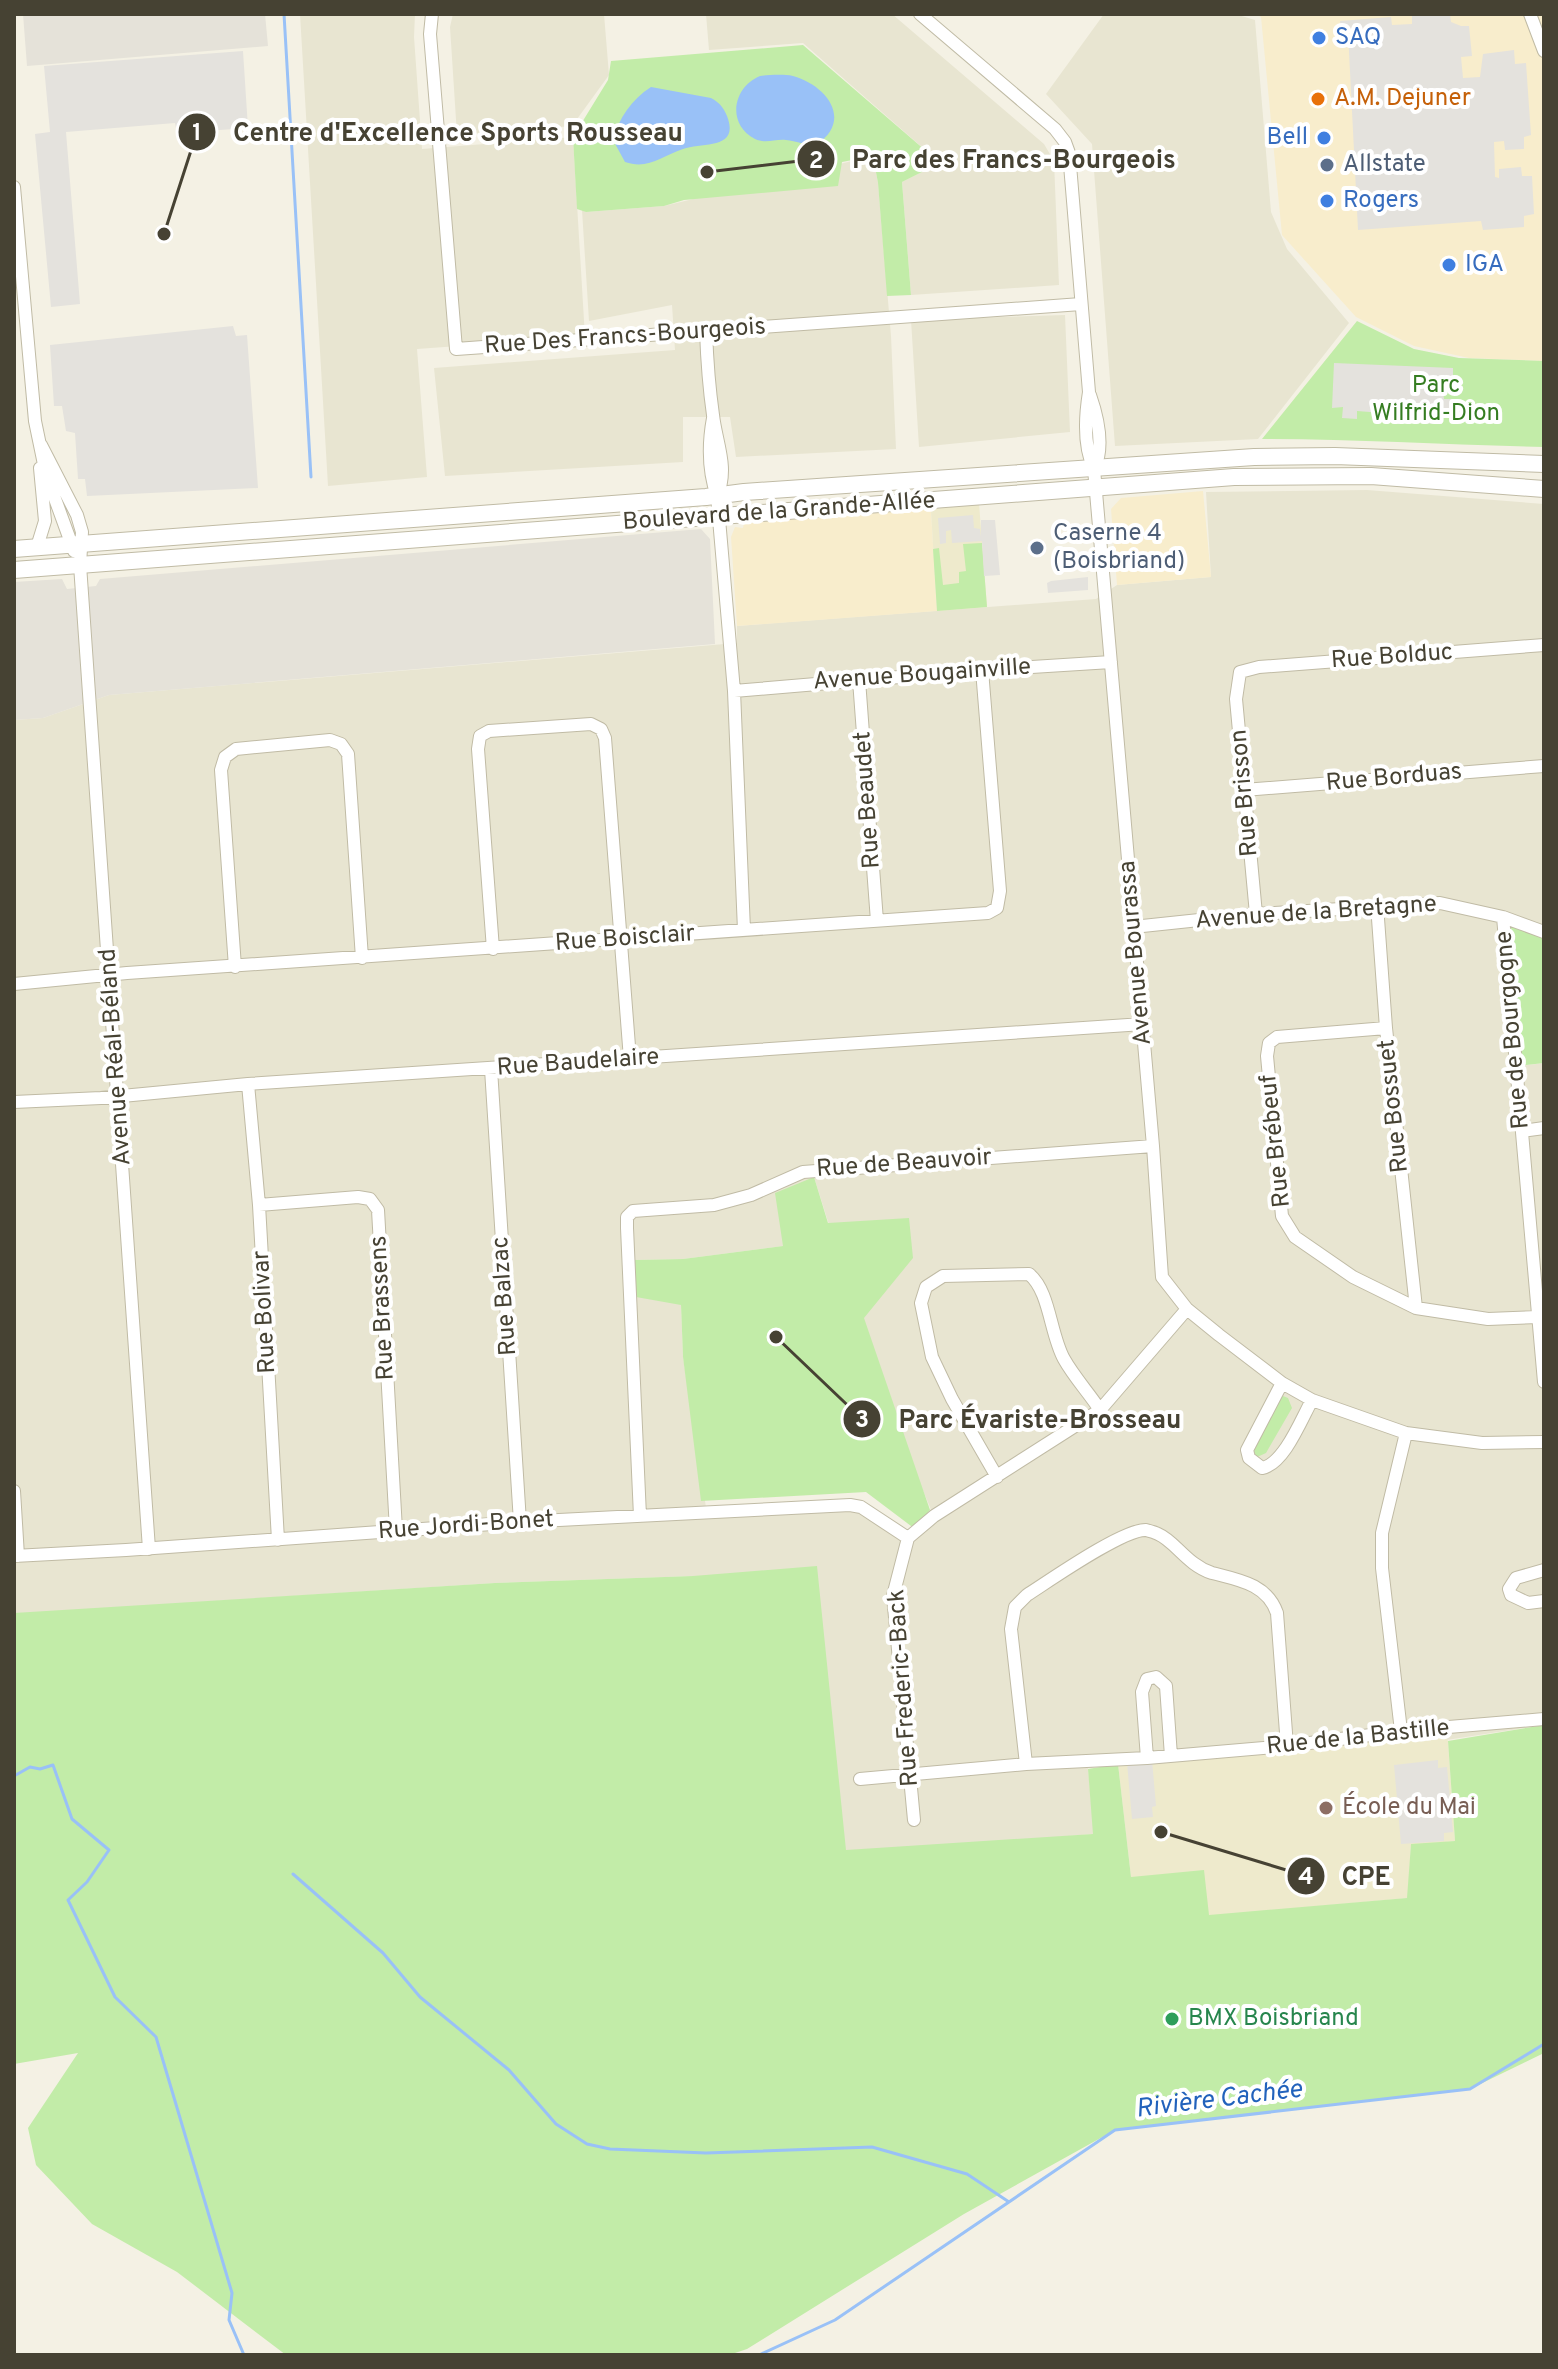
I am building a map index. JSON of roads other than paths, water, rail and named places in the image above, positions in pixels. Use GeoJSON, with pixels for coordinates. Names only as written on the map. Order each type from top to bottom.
{"type":"FeatureCollection","features":[{"type":"Feature","properties":{"kind":"street","name":"Rue Des Francs-Bourgeois"},"geometry":{"type":"LineString","coordinates":[[432,14],[430,34],[456,349],[1081,304]]}},
{"type":"Feature","properties":{"kind":"street"},"geometry":{"type":"LineString","coordinates":[[920,14],[1055,129],[1065,142],[1071,170],[1089,392],[1085,415],[1089,458],[1094,469]]}},
{"type":"Feature","properties":{"kind":"street"},"geometry":{"type":"LineString","coordinates":[[1530,14],[1544,51]]}},
{"type":"Feature","properties":{"kind":"street"},"geometry":{"type":"LineString","coordinates":[[14,187],[32,403],[41,445],[39,478],[45,521],[37,547]]}},
{"type":"Feature","properties":{"kind":"street"},"geometry":{"type":"LineString","coordinates":[[706,331],[713,418],[720,443],[723,481],[717,496],[734,691],[744,930]]}},
{"type":"Feature","properties":{"kind":"street","name":"Avenue Réal-Béland"},"geometry":{"type":"LineString","coordinates":[[41,445],[74,507],[81,527],[76,544],[119,1096],[149,1549]]}},
{"type":"Feature","properties":{"kind":"street","name":"Boulevard de la Grande-Allée"},"geometry":{"type":"LineString","coordinates":[[14,549],[1298,456],[1544,464]]}},
{"type":"Feature","properties":{"kind":"street","name":"Avenue Bourassa"},"geometry":{"type":"LineString","coordinates":[[1094,469],[1162,1277],[1187,1309],[1282,1383],[1312,1400],[1406,1433],[1482,1443],[1544,1442]]}},
{"type":"Feature","properties":{"kind":"street","name":"Boulevard de la Grande-Allée"},"geometry":{"type":"LineString","coordinates":[[14,570],[1234,477],[1371,476],[1544,489]]}},
{"type":"Feature","properties":{"kind":"street","name":"Rue Bolduc"},"geometry":{"type":"LineString","coordinates":[[1240,672],[1259,667],[1544,645]]}},
{"type":"Feature","properties":{"kind":"street","name":"Avenue Bougainville"},"geometry":{"type":"LineString","coordinates":[[734,691],[1111,662]]}},
{"type":"Feature","properties":{"kind":"street","name":"Rue Boisclair"},"geometry":{"type":"LineString","coordinates":[[14,984],[988,913],[997,908],[1000,891],[982,670]]}},
{"type":"Feature","properties":{"kind":"street","name":"Rue Brisson"},"geometry":{"type":"LineString","coordinates":[[1240,672],[1236,699],[1256,914]]}},
{"type":"Feature","properties":{"kind":"street","name":"Rue Beaudet"},"geometry":{"type":"LineString","coordinates":[[859,680],[877,921]]}},
{"type":"Feature","properties":{"kind":"street"},"geometry":{"type":"LineString","coordinates":[[493,949],[478,749],[480,736],[489,731],[591,724],[601,729],[605,738],[630,1059]]}},
{"type":"Feature","properties":{"kind":"street"},"geometry":{"type":"LineString","coordinates":[[235,967],[221,770],[225,757],[236,749],[330,740],[341,744],[348,754],[362,958]]}},
{"type":"Feature","properties":{"kind":"street","name":"Rue Borduas"},"geometry":{"type":"LineString","coordinates":[[1244,790],[1544,766]]}},
{"type":"Feature","properties":{"kind":"street","name":"Avenue de la Bretagne"},"geometry":{"type":"LineString","coordinates":[[1133,927],[1256,914],[1440,903],[1503,917],[1544,932]]}},
{"type":"Feature","properties":{"kind":"street","name":"Rue Bossuet"},"geometry":{"type":"LineString","coordinates":[[1377,905],[1386,1028],[1416,1308]]}},
{"type":"Feature","properties":{"kind":"street","name":"Rue de Bourgogne"},"geometry":{"type":"LineString","coordinates":[[1503,917],[1544,1382]]}},
{"type":"Feature","properties":{"kind":"street","name":"Rue Baudelaire"},"geometry":{"type":"LineString","coordinates":[[14,1102],[1143,1024]]}},
{"type":"Feature","properties":{"kind":"street","name":"Rue Brébeuf"},"geometry":{"type":"LineString","coordinates":[[1386,1028],[1277,1037],[1269,1043],[1267,1056],[1282,1216],[1295,1237],[1306,1245],[1353,1277],[1416,1308],[1488,1319],[1538,1317]]}},
{"type":"Feature","properties":{"kind":"street","name":"Rue Balzac"},"geometry":{"type":"LineString","coordinates":[[491,1069],[520,1522]]}},
{"type":"Feature","properties":{"kind":"street","name":"Rue Bolivar"},"geometry":{"type":"LineString","coordinates":[[248,1084],[259,1205],[278,1540]]}},
{"type":"Feature","properties":{"kind":"street"},"geometry":{"type":"LineString","coordinates":[[1522,1131],[1544,1128]]}},
{"type":"Feature","properties":{"kind":"street","name":"Rue de Beauvoir"},"geometry":{"type":"LineString","coordinates":[[640,1516],[627,1228],[627,1217],[633,1211],[714,1205],[751,1195],[803,1172],[1153,1146]]}},
{"type":"Feature","properties":{"kind":"street","name":"Rue Brassens"},"geometry":{"type":"LineString","coordinates":[[259,1205],[358,1197],[370,1199],[378,1210],[396,1530]]}},
{"type":"Feature","properties":{"kind":"street"},"geometry":{"type":"LineString","coordinates":[[997,1477],[952,1399],[932,1357],[921,1303],[926,1287],[943,1276],[1029,1274],[1042,1290],[1049,1321],[1064,1359],[1100,1410]]}},
{"type":"Feature","properties":{"kind":"street"},"geometry":{"type":"LineString","coordinates":[[908,1538],[934,1516],[1100,1410],[1187,1309]]}},
{"type":"Feature","properties":{"kind":"street"},"geometry":{"type":"LineString","coordinates":[[1282,1383],[1247,1450],[1249,1458],[1262,1468],[1272,1466],[1280,1456],[1312,1400]]}},
{"type":"Feature","properties":{"kind":"street"},"geometry":{"type":"LineString","coordinates":[[1401,1731],[1382,1568],[1382,1533],[1406,1433]]}},
{"type":"Feature","properties":{"kind":"street"},"geometry":{"type":"LineString","coordinates":[[14,1491],[16,1556]]}},
{"type":"Feature","properties":{"kind":"street","name":"Rue Jordi-Bonet"},"geometry":{"type":"LineString","coordinates":[[16,1556],[520,1522],[850,1505],[861,1507],[908,1538]]}},
{"type":"Feature","properties":{"kind":"street"},"geometry":{"type":"LineString","coordinates":[[1026,1764],[1011,1629],[1015,1607],[1027,1595],[1111,1543],[1144,1530],[1161,1535],[1183,1556],[1206,1571],[1256,1586],[1273,1600],[1277,1613],[1287,1746]]}},
{"type":"Feature","properties":{"kind":"street","name":"Rue Frederic-Back"},"geometry":{"type":"LineString","coordinates":[[908,1538],[893,1596],[914,1820]]}},
{"type":"Feature","properties":{"kind":"street"},"geometry":{"type":"LineString","coordinates":[[1544,1570],[1516,1578],[1509,1589],[1511,1595],[1528,1603],[1544,1601]]}},
{"type":"Feature","properties":{"kind":"street"},"geometry":{"type":"LineString","coordinates":[[1147,1758],[1142,1692],[1147,1679],[1156,1677],[1166,1686],[1171,1756]]}},
{"type":"Feature","properties":{"kind":"street","name":"Rue de la Bastille"},"geometry":{"type":"LineString","coordinates":[[860,1779],[1287,1746],[1401,1731],[1544,1719]]}},
{"type":"Feature","properties":{"kind":"water"},"geometry":{"type":"Polygon","coordinates":[[[760,76],[793,76],[816,87],[831,104],[834,115],[827,135],[816,145],[786,140],[763,141],[746,132],[740,124],[736,106],[744,88],[760,76]]]}},
{"type":"Feature","properties":{"kind":"water"},"geometry":{"type":"Polygon","coordinates":[[[651,87],[711,98],[727,116],[730,127],[728,135],[717,143],[683,149],[648,163],[625,162],[613,140],[622,117],[651,87]]]}},
{"type":"Feature","properties":{"kind":"waterway"},"geometry":{"type":"LineString","coordinates":[[284,14],[311,477]]}},
{"type":"Feature","properties":{"kind":"waterway"},"geometry":{"type":"LineString","coordinates":[[14,1776],[30,1767],[40,1769],[53,1765],[72,1819],[109,1850],[87,1882],[68,1900],[115,1997],[156,2037],[232,2293],[229,2320],[244,2355]]}},
{"type":"Feature","properties":{"kind":"waterway"},"geometry":{"type":"LineString","coordinates":[[293,1874],[383,1953],[420,1997],[509,2070],[556,2124],[587,2144],[610,2149],[706,2153],[872,2147],[967,2174],[1009,2202]]}},
{"type":"Feature","properties":{"kind":"waterway","name":"Rivière Cachée"},"geometry":{"type":"LineString","coordinates":[[759,2355],[835,2320],[1115,2130],[1470,2089],[1544,2044]]}},
{"type":"Feature","properties":{"kind":"place","name":"SAQ"},"geometry":{"type":"Point","coordinates":[1319,38]}},
{"type":"Feature","properties":{"kind":"place","name":"A.M. Dejuner"},"geometry":{"type":"Point","coordinates":[1318,99]}},
{"type":"Feature","properties":{"kind":"place","name":"Bell"},"geometry":{"type":"Point","coordinates":[1324,138]}},
{"type":"Feature","properties":{"kind":"place","name":"Allstate"},"geometry":{"type":"Point","coordinates":[1327,165]}},
{"type":"Feature","properties":{"kind":"place","name":"Parc des Francs-Bourgeois"},"geometry":{"type":"Point","coordinates":[707,172]}},
{"type":"Feature","properties":{"kind":"place","name":"Rogers"},"geometry":{"type":"Point","coordinates":[1327,201]}},
{"type":"Feature","properties":{"kind":"place","name":"Centre d'Excellence Sports Rousseau"},"geometry":{"type":"Point","coordinates":[164,234]}},
{"type":"Feature","properties":{"kind":"place","name":"IGA"},"geometry":{"type":"Point","coordinates":[1449,265]}},
{"type":"Feature","properties":{"kind":"place","name":"Caserne 4 (Boisbriand)"},"geometry":{"type":"Point","coordinates":[1037,548]}},
{"type":"Feature","properties":{"kind":"place","name":"Parc Évariste-Brosseau"},"geometry":{"type":"Point","coordinates":[776,1337]}},
{"type":"Feature","properties":{"kind":"place","name":"École du Mai"},"geometry":{"type":"Point","coordinates":[1326,1808]}},
{"type":"Feature","properties":{"kind":"place","name":"CPE"},"geometry":{"type":"Point","coordinates":[1161,1832]}},
{"type":"Feature","properties":{"kind":"place","name":"BMX Boisbriand"},"geometry":{"type":"Point","coordinates":[1172,2019]}},
{"type":"Feature","properties":{"kind":"park label","name":"Parc Wilfrid-Dion"},"geometry":{"type":"Point","coordinates":[1436,400]}}]}
